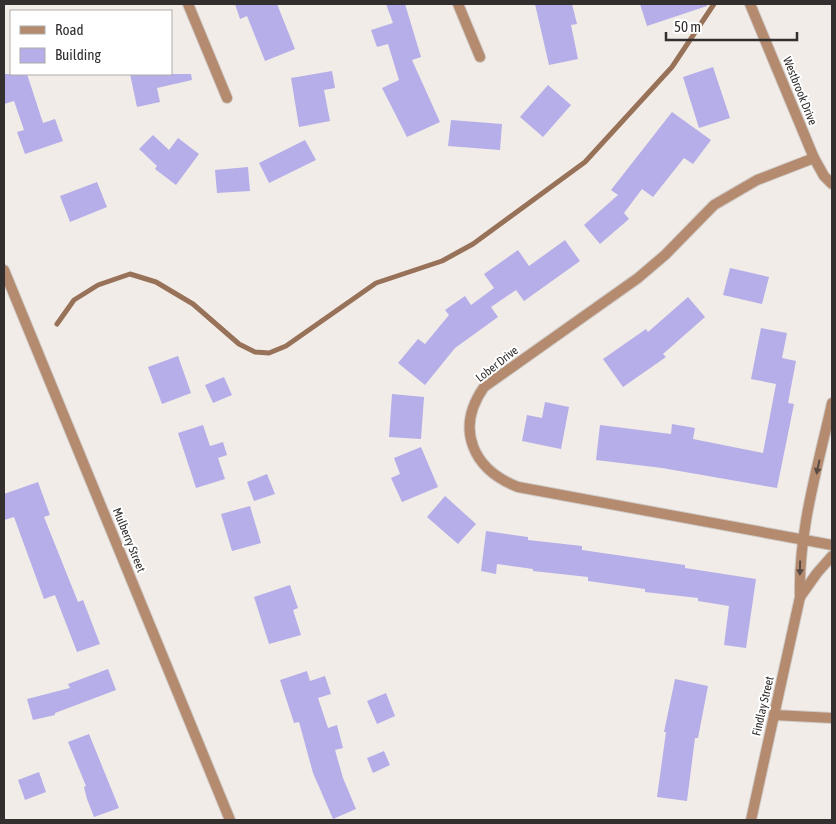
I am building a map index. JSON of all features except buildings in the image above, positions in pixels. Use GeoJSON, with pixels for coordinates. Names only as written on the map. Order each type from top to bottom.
{"type":"FeatureCollection","features":[{"type":"Feature","properties":{"kind":"street"},"geometry":{"type":"LineString","coordinates":[[188,4],[227,98]]}},
{"type":"Feature","properties":{"kind":"street"},"geometry":{"type":"LineString","coordinates":[[458,4],[480,57]]}},
{"type":"Feature","properties":{"kind":"street","name":"Westbrook Drive"},"geometry":{"type":"LineString","coordinates":[[750,4],[814,158],[824,176],[832,184]]}},
{"type":"Feature","properties":{"kind":"street","name":"Lober Drive"},"geometry":{"type":"LineString","coordinates":[[814,158],[757,180],[714,205],[665,255],[638,278],[484,387],[476,399],[470,425],[474,452],[482,464],[502,481],[518,487],[832,545]]}},
{"type":"Feature","properties":{"kind":"street","name":"Mulberry Street"},"geometry":{"type":"LineString","coordinates":[[4,270],[230,820]]}},
{"type":"Feature","properties":{"kind":"street","name":"Findlay Street"},"geometry":{"type":"LineString","coordinates":[[751,820],[800,597],[799,564],[803,539],[832,403]]}},
{"type":"Feature","properties":{"kind":"street","name":"Findlay Street"},"geometry":{"type":"LineString","coordinates":[[800,597],[832,556]]}},
{"type":"Feature","properties":{"kind":"street"},"geometry":{"type":"LineString","coordinates":[[774,715],[832,718]]}},
{"type":"Feature","properties":{"kind":"waterway"},"geometry":{"type":"LineString","coordinates":[[57,324],[74,300],[98,285],[130,274],[156,282],[193,304],[239,344],[255,352],[269,353],[286,346],[376,283],[442,261],[473,244],[585,162],[672,67],[714,4]]}}]}
